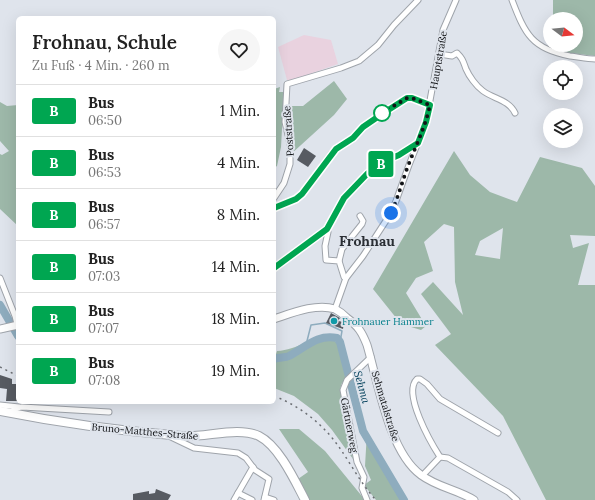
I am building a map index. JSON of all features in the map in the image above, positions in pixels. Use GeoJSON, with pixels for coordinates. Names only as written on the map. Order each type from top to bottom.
{"type":"FeatureCollection","features":[{"type":"Feature","properties":{"kind":"main road"},"geometry":{"type":"LineString","coordinates":[[276,318],[308,309],[335,309]]}},
{"type":"Feature","properties":{"kind":"main road","name":"Sehmatalstraße"},"geometry":{"type":"LineString","coordinates":[[335,309],[356,325],[362,332],[371,357],[394,436],[408,462],[422,476],[474,500]]}},
{"type":"Feature","properties":{"kind":"main road"},"geometry":{"type":"LineString","coordinates":[[3,328],[16,325]]}},
{"type":"Feature","properties":{"kind":"main road","name":"Bruno-Matthes-Straße"},"geometry":{"type":"LineString","coordinates":[[0,411],[98,427],[170,434],[197,436],[242,432],[259,436],[267,441],[279,456],[295,480],[305,500]]}},
{"type":"Feature","properties":{"kind":"street","name":"Poststraße"},"geometry":{"type":"LineString","coordinates":[[276,195],[284,183],[290,164],[290,144],[285,122],[287,84],[341,68],[359,60],[378,45],[394,25],[418,0]]}},
{"type":"Feature","properties":{"kind":"street","name":"Hauptstraße"},"geometry":{"type":"LineString","coordinates":[[335,309],[346,278],[391,213],[426,122],[443,30],[456,0]]}},
{"type":"Feature","properties":{"kind":"street"},"geometry":{"type":"LineString","coordinates":[[512,0],[520,22],[533,41],[538,45],[544,49],[559,54],[595,59]]}},
{"type":"Feature","properties":{"kind":"street"},"geometry":{"type":"LineString","coordinates":[[439,54],[452,56],[457,53],[464,60],[466,69],[473,80],[483,91],[510,105],[515,113]]}},
{"type":"Feature","properties":{"kind":"street"},"geometry":{"type":"LineString","coordinates":[[276,207],[288,203],[302,194],[331,154],[353,138],[363,127],[382,114],[407,98],[412,98],[430,105]]}},
{"type":"Feature","properties":{"kind":"street"},"geometry":{"type":"LineString","coordinates":[[276,267],[327,229],[344,198],[363,178],[383,162],[399,155],[418,143]]}},
{"type":"Feature","properties":{"kind":"street"},"geometry":{"type":"LineString","coordinates":[[346,278],[344,277],[339,261],[342,249],[362,224],[363,221],[360,216]]}},
{"type":"Feature","properties":{"kind":"street"},"geometry":{"type":"LineString","coordinates":[[327,229],[328,232],[325,246],[326,260],[339,261]]}},
{"type":"Feature","properties":{"kind":"street"},"geometry":{"type":"LineString","coordinates":[[0,278],[15,316],[16,325]]}},
{"type":"Feature","properties":{"kind":"street","name":"Gärtnerweg"},"geometry":{"type":"LineString","coordinates":[[367,500],[362,488],[364,478],[357,462],[344,398],[344,387],[347,380],[371,357]]}},
{"type":"Feature","properties":{"kind":"street"},"geometry":{"type":"LineString","coordinates":[[440,457],[420,420],[412,393],[412,386],[417,379],[420,379],[427,384],[440,399],[498,433]]}},
{"type":"Feature","properties":{"kind":"street"},"geometry":{"type":"LineString","coordinates":[[0,405],[109,412]]}},
{"type":"Feature","properties":{"kind":"street"},"geometry":{"type":"LineString","coordinates":[[9,413],[12,410],[22,407]]}},
{"type":"Feature","properties":{"kind":"street"},"geometry":{"type":"LineString","coordinates":[[170,434],[172,437],[194,448],[238,453],[246,458],[254,468],[269,479],[264,498],[274,500]]}},
{"type":"Feature","properties":{"kind":"street"},"geometry":{"type":"LineString","coordinates":[[422,476],[440,457]]}},
{"type":"Feature","properties":{"kind":"street"},"geometry":{"type":"LineString","coordinates":[[440,457],[448,458],[508,492],[517,500]]}},
{"type":"Feature","properties":{"kind":"street"},"geometry":{"type":"LineString","coordinates":[[234,500],[254,468]]}},
{"type":"Feature","properties":{"kind":"street"},"geometry":{"type":"LineString","coordinates":[[238,493],[252,500]]}},
{"type":"Feature","properties":{"kind":"shaded area"},"geometry":{"type":"Polygon","coordinates":[[[304,35],[331,40],[338,64],[290,81],[287,80],[278,47],[304,35]]]}},
{"type":"Feature","properties":{"kind":"green space"},"geometry":{"type":"Polygon","coordinates":[[[553,0],[595,0],[595,56],[562,52],[583,52],[583,12],[553,12],[553,0]]]}},
{"type":"Feature","properties":{"kind":"green space"},"geometry":{"type":"Polygon","coordinates":[[[334,81],[347,99],[334,115],[290,155],[285,106],[303,106],[334,81]]]}},
{"type":"Feature","properties":{"kind":"green space"},"geometry":{"type":"Polygon","coordinates":[[[280,87],[279,92],[284,92],[281,147],[276,167],[276,88],[280,87]]]}},
{"type":"Feature","properties":{"kind":"green space"},"geometry":{"type":"Polygon","coordinates":[[[0,102],[7,106],[16,105],[16,224],[0,209],[0,154],[2,155],[9,151],[0,141],[0,102]]]}},
{"type":"Feature","properties":{"kind":"green space"},"geometry":{"type":"Polygon","coordinates":[[[454,151],[470,175],[490,192],[517,202],[540,157],[582,168],[595,186],[595,236],[570,235],[573,248],[589,243],[578,285],[595,285],[595,500],[546,500],[503,416],[435,345],[451,334],[421,294],[433,282],[463,315],[455,282],[454,227],[444,224],[424,242],[433,271],[416,278],[406,293],[426,326],[421,330],[401,324],[373,289],[454,151]],[[503,228],[480,241],[475,255],[500,259],[503,228]]]}},
{"type":"Feature","properties":{"kind":"green space"},"geometry":{"type":"Polygon","coordinates":[[[330,334],[330,338],[338,343],[348,379],[342,383],[340,389],[353,459],[332,430],[318,414],[294,396],[276,389],[277,351],[298,346],[330,334]]]}},
{"type":"Feature","properties":{"kind":"green space"},"geometry":{"type":"Polygon","coordinates":[[[279,429],[299,429],[325,451],[365,500],[308,500],[298,479],[308,472],[279,429]]]}},
{"type":"Feature","properties":{"kind":"green space"},"geometry":{"type":"Polygon","coordinates":[[[367,432],[378,463],[392,483],[401,500],[376,500],[364,485],[371,480],[365,466],[367,432]]]}},
{"type":"Feature","properties":{"kind":"building"},"geometry":{"type":"Polygon","coordinates":[[[304,148],[316,156],[308,167],[297,160],[304,148]]]}},
{"type":"Feature","properties":{"kind":"building","name":"Frohnauer Hammer"},"geometry":{"type":"Polygon","coordinates":[[[331,313],[340,318],[338,321],[344,322],[343,329],[326,323],[331,313]]]}},
{"type":"Feature","properties":{"kind":"building"},"geometry":{"type":"Polygon","coordinates":[[[0,375],[12,379],[12,384],[16,384],[16,401],[6,401],[7,389],[0,388],[0,375]]]}},
{"type":"Feature","properties":{"kind":"building"},"geometry":{"type":"Polygon","coordinates":[[[156,489],[171,495],[168,500],[133,500],[133,494],[149,491],[149,494],[155,493],[156,489]]]}},
{"type":"Feature","properties":{"kind":"waterway","name":"Sehma"},"geometry":{"type":"LineString","coordinates":[[0,305],[16,333]]}},
{"type":"Feature","properties":{"kind":"waterway"},"geometry":{"type":"LineString","coordinates":[[306,345],[311,325],[325,323],[342,331],[340,342]]}},
{"type":"Feature","properties":{"kind":"waterway","name":"Sehma"},"geometry":{"type":"LineString","coordinates":[[276,358],[289,356],[312,342],[323,338],[337,338],[340,342],[363,431],[404,500]]}},
{"type":"Feature","properties":{"kind":"railway"},"geometry":{"type":"LineString","coordinates":[[0,367],[16,375]]}},
{"type":"Feature","properties":{"kind":"railway"},"geometry":{"type":"LineString","coordinates":[[276,397],[302,410],[326,431],[376,500]]}},
{"type":"Feature","properties":{"kind":"bus line","name":"B"},"geometry":{"type":"LineString","coordinates":[[276,207],[296,199],[302,194],[336,149],[353,138],[363,127],[403,100],[412,98],[430,105],[422,136],[418,143],[399,155],[383,162],[367,174],[344,198],[327,229],[276,265]]}},
{"type":"Feature","properties":{"kind":"place","name":"Frohnauer Hammer"},"geometry":{"type":"Point","coordinates":[334,321]}},
{"type":"Feature","properties":{"kind":"district","name":"Frohnau"},"geometry":{"type":"Point","coordinates":[367,241]}},
{"type":"Feature","properties":{"kind":"route"},"geometry":{"type":"LineString","coordinates":[[382,113],[407,98],[412,98],[430,105],[422,136],[409,165],[391,213]]}}]}
